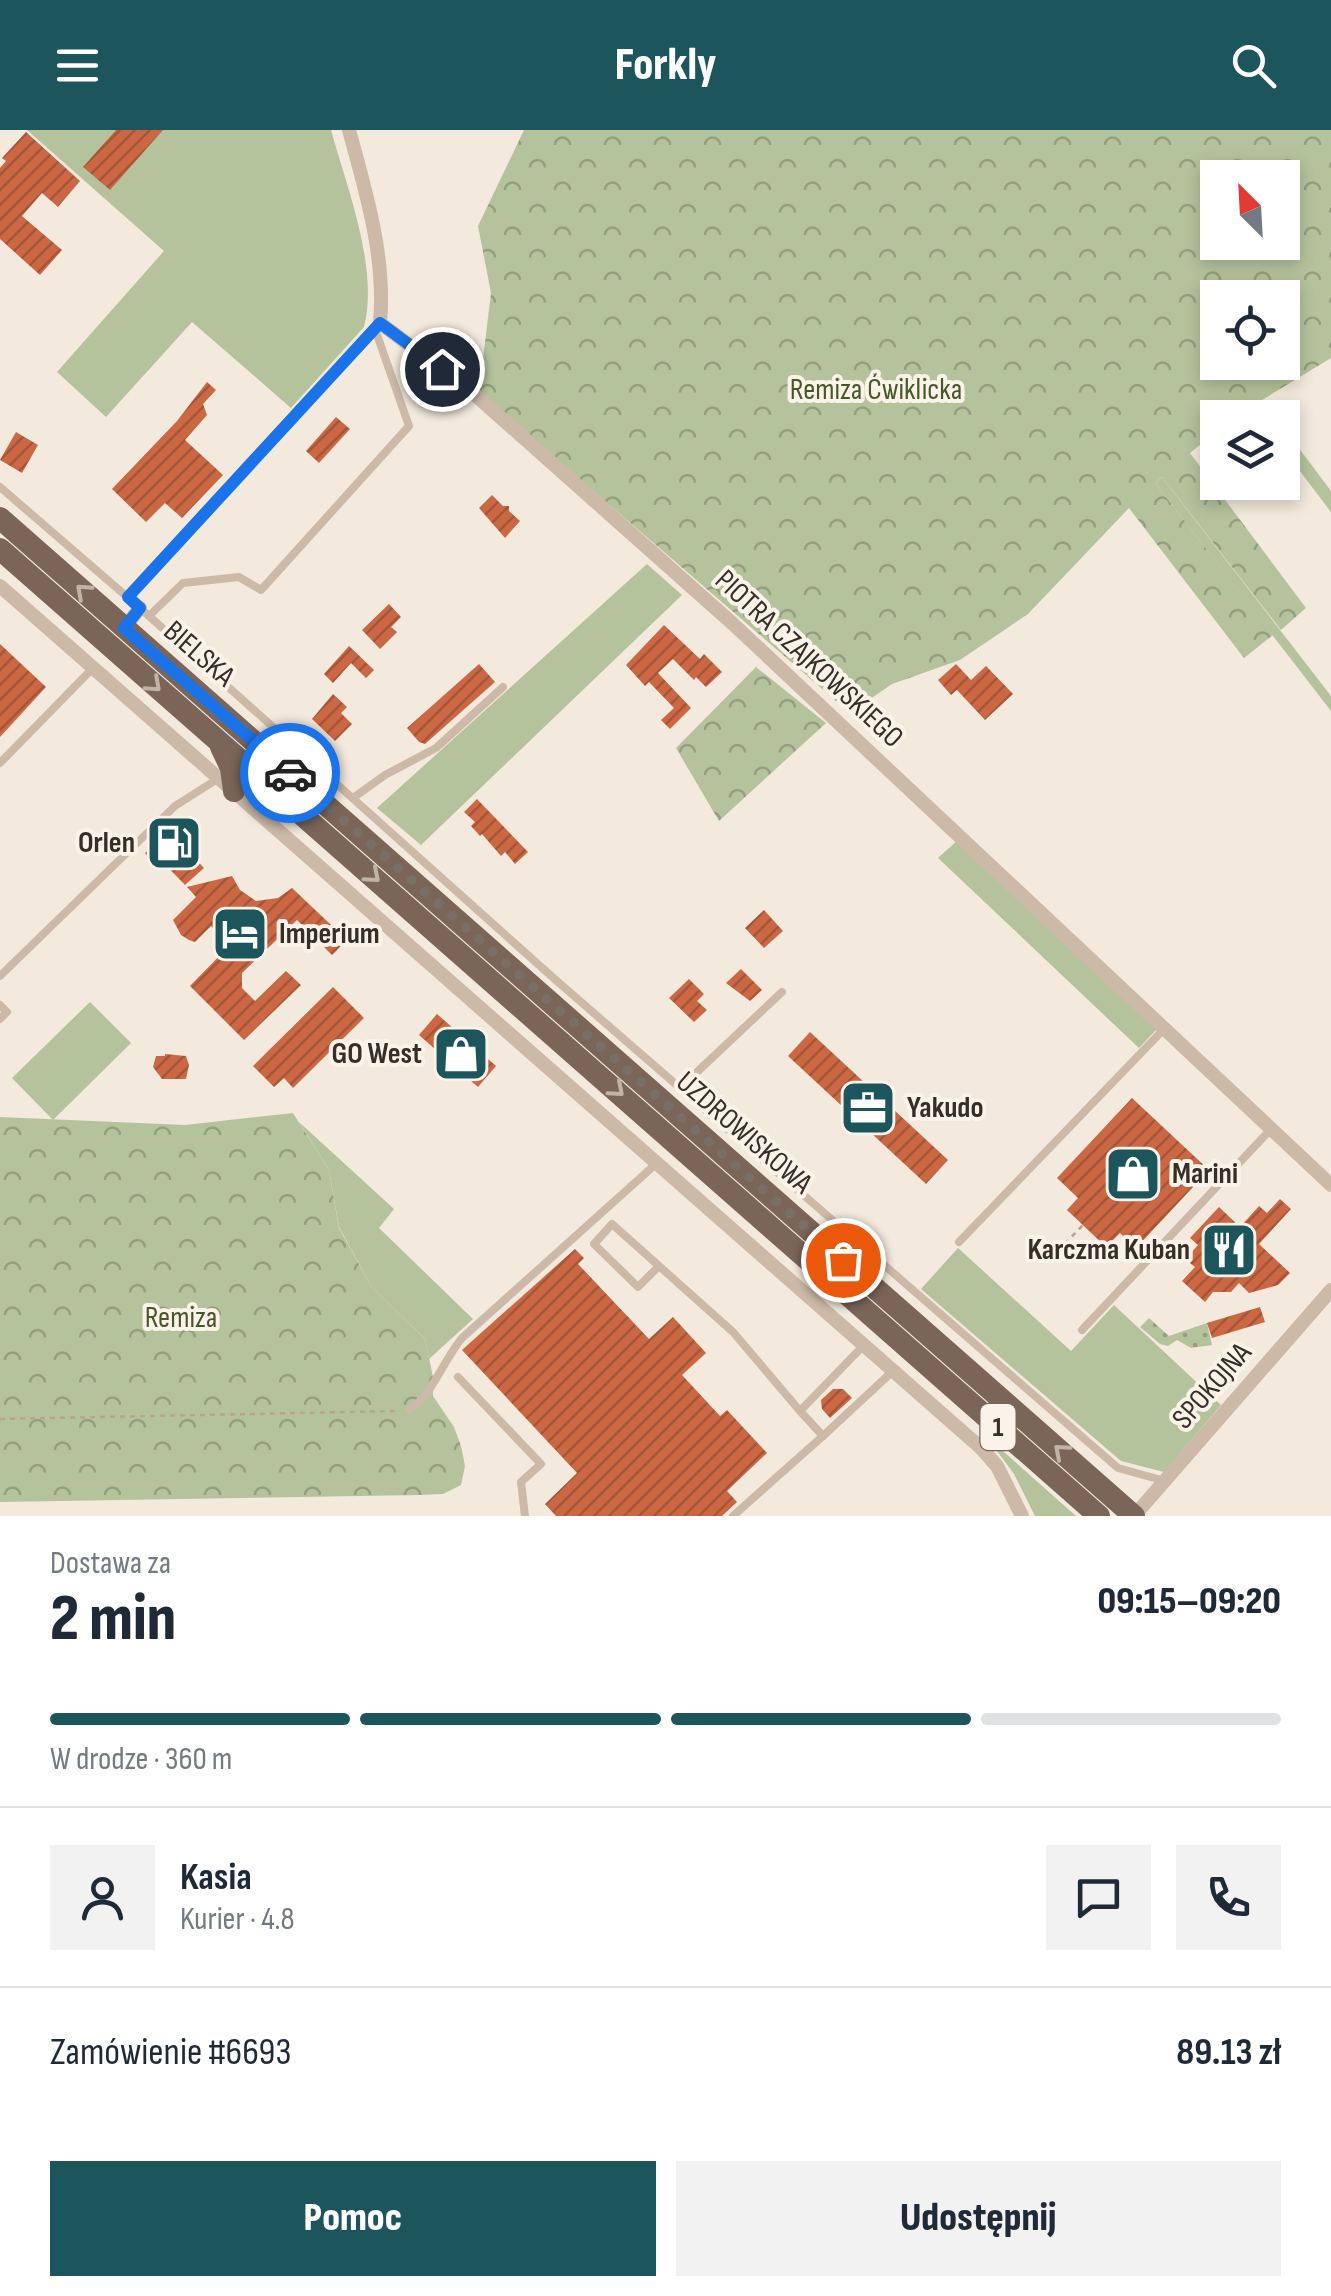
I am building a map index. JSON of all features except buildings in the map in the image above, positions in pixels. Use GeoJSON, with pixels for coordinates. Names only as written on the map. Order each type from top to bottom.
{"type":"FeatureCollection","features":[{"type":"Feature","properties":{"kind":"main road","name":"BIELSKA"},"geometry":{"type":"LineString","coordinates":[[0,518],[124,628],[307,803]]}},
{"type":"Feature","properties":{"kind":"main road","name":"BIELSKA"},"geometry":{"type":"LineString","coordinates":[[0,550],[219,744],[307,803]]}},
{"type":"Feature","properties":{"kind":"main road"},"geometry":{"type":"LineString","coordinates":[[219,744],[230,768],[226,784]]}},
{"type":"Feature","properties":{"kind":"main road","name":"UZDROWISKOWA"},"geometry":{"type":"LineString","coordinates":[[307,803],[1099,1516]]}},
{"type":"Feature","properties":{"kind":"main road","name":"UZDROWISKOWA"},"geometry":{"type":"LineString","coordinates":[[307,803],[1134,1516]]}},
{"type":"Feature","properties":{"kind":"street"},"geometry":{"type":"LineString","coordinates":[[349,130],[367,196],[379,265],[382,296],[377,326]]}},
{"type":"Feature","properties":{"kind":"street","name":"PIOTRA CZAJKOWSKIEGO"},"geometry":{"type":"LineString","coordinates":[[377,326],[472,392],[732,623],[1331,1186]]}},
{"type":"Feature","properties":{"kind":"street"},"geometry":{"type":"LineString","coordinates":[[0,586],[981,1448],[997,1466],[1022,1516]]}},
{"type":"Feature","properties":{"kind":"street"},"geometry":{"type":"LineString","coordinates":[[124,628],[145,612]]}},
{"type":"Feature","properties":{"kind":"street","name":"SPOKOJNA"},"geometry":{"type":"LineString","coordinates":[[1134,1516],[1331,1290]]}},
{"type":"Feature","properties":{"kind":"lane"},"geometry":{"type":"LineString","coordinates":[[128,597],[377,326],[409,426],[261,590],[239,577],[184,583],[145,612]]}},
{"type":"Feature","properties":{"kind":"lane"},"geometry":{"type":"LineString","coordinates":[[0,488],[1118,1468],[1165,1481]]}},
{"type":"Feature","properties":{"kind":"lane"},"geometry":{"type":"LineString","coordinates":[[0,763],[93,668]]}},
{"type":"Feature","properties":{"kind":"lane"},"geometry":{"type":"LineString","coordinates":[[353,798],[385,775],[436,748],[503,687]]}},
{"type":"Feature","properties":{"kind":"lane"},"geometry":{"type":"LineString","coordinates":[[0,976],[175,806],[226,784]]}},
{"type":"Feature","properties":{"kind":"lane"},"geometry":{"type":"LineString","coordinates":[[680,1088],[782,992]]}},
{"type":"Feature","properties":{"kind":"lane"},"geometry":{"type":"LineString","coordinates":[[0,1004],[7,1012],[0,1020]]}},
{"type":"Feature","properties":{"kind":"lane"},"geometry":{"type":"LineString","coordinates":[[960,1242],[1165,1028]]}},
{"type":"Feature","properties":{"kind":"lane"},"geometry":{"type":"LineString","coordinates":[[1082,1330],[1271,1129]]}},
{"type":"Feature","properties":{"kind":"lane"},"geometry":{"type":"LineString","coordinates":[[410,1410],[425,1398],[445,1358],[462,1338],[657,1162]]}},
{"type":"Feature","properties":{"kind":"lane"},"geometry":{"type":"LineString","coordinates":[[659,1266],[638,1287],[594,1244],[612,1224],[733,1332],[823,1436]]}},
{"type":"Feature","properties":{"kind":"lane"},"geometry":{"type":"LineString","coordinates":[[800,1412],[864,1346]]}},
{"type":"Feature","properties":{"kind":"lane"},"geometry":{"type":"LineString","coordinates":[[733,1516],[893,1371]]}},
{"type":"Feature","properties":{"kind":"lane"},"geometry":{"type":"LineString","coordinates":[[458,1377],[541,1464],[521,1482],[524,1516]]}},
{"type":"Feature","properties":{"kind":"path"},"geometry":{"type":"LineString","coordinates":[[1051,1258],[1083,1225]]}},
{"type":"Feature","properties":{"kind":"path"},"geometry":{"type":"LineString","coordinates":[[0,1420],[410,1410]]}},
{"type":"Feature","properties":{"kind":"green space"},"geometry":{"type":"Polygon","coordinates":[[[27,130],[331,130],[364,254],[368,304],[364,327],[291,408],[192,322],[106,417],[57,372],[164,251],[27,130]]]}},
{"type":"Feature","properties":{"kind":"green space","name":"Remiza Ćwiklicka"},"geometry":{"type":"Polygon","coordinates":[[[524,130],[1331,130],[1331,358],[1300,377],[1300,280],[1200,280],[1200,380],[1295,380],[1262,400],[1200,400],[1200,445],[1190,453],[1200,466],[1200,500],[1225,500],[1306,608],[1281,630],[1162,477],[1155,483],[1273,635],[1244,658],[1129,508],[1028,614],[960,660],[892,684],[850,713],[479,392],[491,293],[478,226],[524,130]]]}},
{"type":"Feature","properties":{"kind":"green space"},"geometry":{"type":"Polygon","coordinates":[[[1300,450],[1331,491],[1331,512],[1300,471],[1300,450]]]}},
{"type":"Feature","properties":{"kind":"green space"},"geometry":{"type":"Polygon","coordinates":[[[1162,477],[1331,696],[1331,711],[1155,483],[1162,477]]]}},
{"type":"Feature","properties":{"kind":"green space"},"geometry":{"type":"Polygon","coordinates":[[[647,564],[682,595],[421,845],[377,808],[647,564]]]}},
{"type":"Feature","properties":{"kind":"green space"},"geometry":{"type":"Polygon","coordinates":[[[756,667],[826,723],[719,821],[676,748],[756,667]]]}},
{"type":"Feature","properties":{"kind":"green space"},"geometry":{"type":"Polygon","coordinates":[[[958,840],[1158,1028],[1139,1048],[938,858],[958,840]]]}},
{"type":"Feature","properties":{"kind":"green space"},"geometry":{"type":"Polygon","coordinates":[[[90,1002],[131,1043],[53,1120],[12,1078],[90,1002]]]}},
{"type":"Feature","properties":{"kind":"green space","name":"Remiza"},"geometry":{"type":"Polygon","coordinates":[[[293,1113],[329,1170],[339,1228],[371,1286],[425,1339],[433,1396],[454,1427],[461,1446],[465,1466],[461,1485],[443,1494],[420,1495],[0,1502],[0,1117],[185,1125],[293,1113]]]}},
{"type":"Feature","properties":{"kind":"green space"},"geometry":{"type":"Polygon","coordinates":[[[299,1122],[394,1209],[379,1228],[473,1319],[429,1359],[425,1339],[371,1286],[339,1227],[329,1170],[299,1122]]]}},
{"type":"Feature","properties":{"kind":"green space"},"geometry":{"type":"Polygon","coordinates":[[[958,1248],[1071,1351],[1114,1305],[1221,1405],[1164,1472],[1121,1461],[921,1289],[958,1248]]]}},
{"type":"Feature","properties":{"kind":"green space"},"geometry":{"type":"Polygon","coordinates":[[[1149,1318],[1169,1336],[1207,1323],[1212,1345],[1191,1348],[1177,1340],[1168,1346],[1160,1344],[1140,1327],[1149,1318]]]}},
{"type":"Feature","properties":{"kind":"green space"},"geometry":{"type":"Polygon","coordinates":[[[986,1436],[1076,1516],[1035,1516],[1014,1474],[986,1436]]]}},
{"type":"Feature","properties":{"kind":"way so far"},"geometry":{"type":"LineString","coordinates":[[290,773],[843,1260]]}},
{"type":"Feature","properties":{"kind":"place","name":"Orlen"},"geometry":{"type":"Point","coordinates":[174,843]}},
{"type":"Feature","properties":{"kind":"place","name":"Imperium"},"geometry":{"type":"Point","coordinates":[240,934]}},
{"type":"Feature","properties":{"kind":"place","name":"GO West"},"geometry":{"type":"Point","coordinates":[461,1054]}},
{"type":"Feature","properties":{"kind":"place","name":"Yakudo"},"geometry":{"type":"Point","coordinates":[868,1108]}},
{"type":"Feature","properties":{"kind":"place","name":"Marini"},"geometry":{"type":"Point","coordinates":[1133,1174]}},
{"type":"Feature","properties":{"kind":"place","name":"Karczma Kuban"},"geometry":{"type":"Point","coordinates":[1229,1250]}},
{"type":"Feature","properties":{"kind":"route"},"geometry":{"type":"LineString","coordinates":[[290,773],[124,628],[140,608],[128,597],[380,323],[442,369]]}}]}
